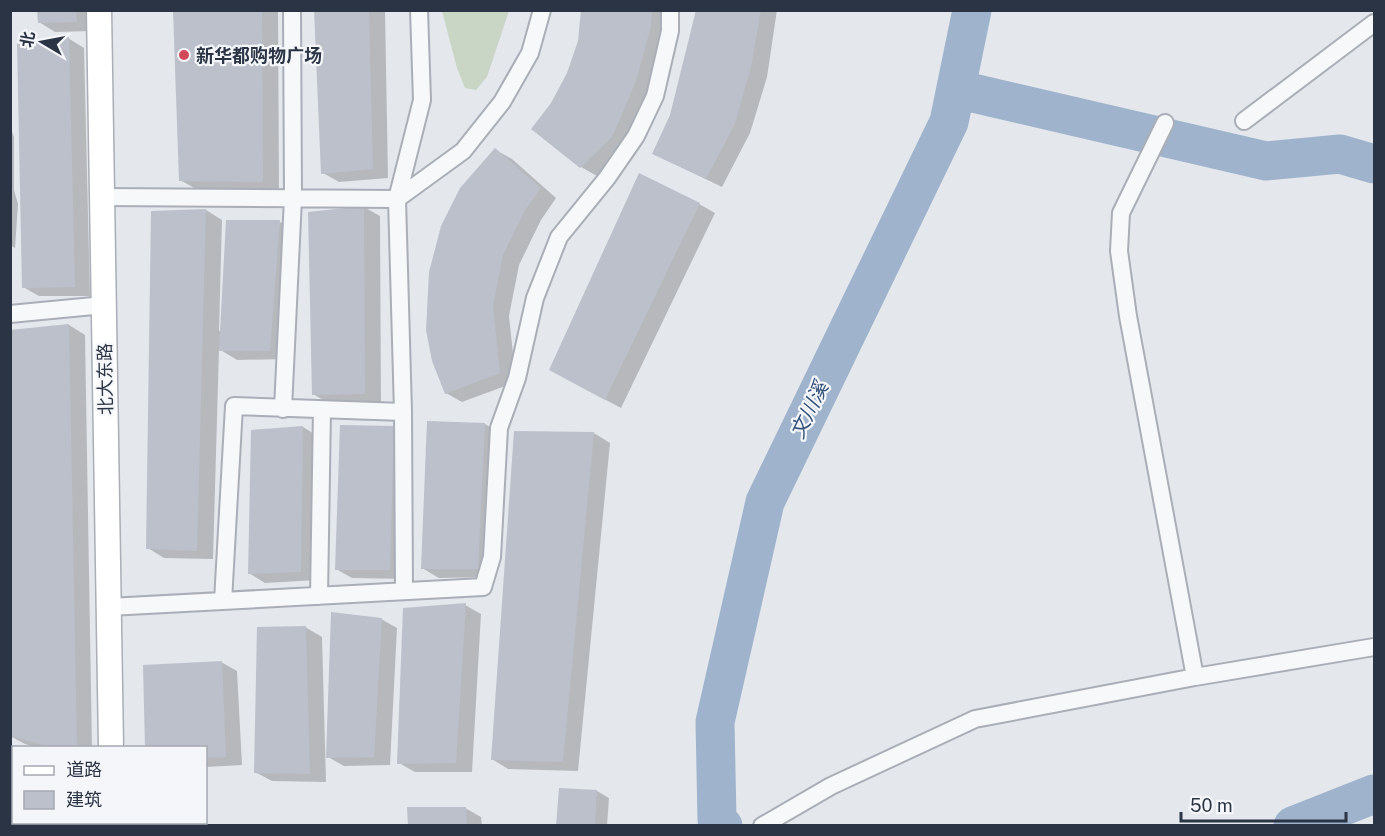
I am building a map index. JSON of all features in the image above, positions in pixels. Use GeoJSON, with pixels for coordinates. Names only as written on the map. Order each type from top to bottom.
{"type":"FeatureCollection","features":[{"type":"Feature","properties":{"kind":"main road","name":"北大东路"},"geometry":{"type":"LineString","coordinates":[[99,10],[111,746]]}},
{"type":"Feature","properties":{"kind":"street"},"geometry":{"type":"LineString","coordinates":[[283,409],[293,198],[292,10]]}},
{"type":"Feature","properties":{"kind":"street"},"geometry":{"type":"LineString","coordinates":[[404,591],[403,412],[397,199],[422,100],[419,10]]}},
{"type":"Feature","properties":{"kind":"street"},"geometry":{"type":"LineString","coordinates":[[102,198],[397,199],[463,151],[495,110],[530,53],[542,10]]}},
{"type":"Feature","properties":{"kind":"street"},"geometry":{"type":"LineString","coordinates":[[109,608],[483,587],[492,557],[499,428],[517,378],[534,298],[559,237],[607,178],[636,136],[655,96],[670,31],[670,10]]}},
{"type":"Feature","properties":{"kind":"street"},"geometry":{"type":"LineString","coordinates":[[1244,121],[1374,23]]}},
{"type":"Feature","properties":{"kind":"street"},"geometry":{"type":"LineString","coordinates":[[1165,123],[1121,213],[1119,251],[1128,316],[1195,677]]}},
{"type":"Feature","properties":{"kind":"street"},"geometry":{"type":"LineString","coordinates":[[10,314],[104,305]]}},
{"type":"Feature","properties":{"kind":"street"},"geometry":{"type":"LineString","coordinates":[[223,601],[234,406],[403,412]]}},
{"type":"Feature","properties":{"kind":"street"},"geometry":{"type":"LineString","coordinates":[[319,596],[322,410]]}},
{"type":"Feature","properties":{"kind":"street"},"geometry":{"type":"LineString","coordinates":[[762,825],[831,786],[975,719],[1195,677],[1374,647]]}},
{"type":"Feature","properties":{"kind":"green space"},"geometry":{"type":"Polygon","coordinates":[[[442,11],[509,11],[487,77],[476,90],[465,88],[457,68],[442,11]]]}},
{"type":"Feature","properties":{"kind":"building"},"geometry":{"type":"Polygon","coordinates":[[[37,10],[76,10],[77,22],[38,23],[37,10]]]}},
{"type":"Feature","properties":{"kind":"building"},"geometry":{"type":"Polygon","coordinates":[[[173,10],[262,10],[263,182],[179,181],[173,10]]]}},
{"type":"Feature","properties":{"kind":"building"},"geometry":{"type":"Polygon","coordinates":[[[314,10],[369,10],[373,169],[321,174],[314,10]]]}},
{"type":"Feature","properties":{"kind":"building"},"geometry":{"type":"Polygon","coordinates":[[[581,10],[652,10],[651,26],[636,81],[612,137],[580,168],[531,129],[551,103],[567,73],[578,41],[581,10]]]}},
{"type":"Feature","properties":{"kind":"building"},"geometry":{"type":"Polygon","coordinates":[[[696,10],[761,10],[751,67],[735,124],[706,179],[652,154],[670,115],[696,10]]]}},
{"type":"Feature","properties":{"kind":"building"},"geometry":{"type":"Polygon","coordinates":[[[69,37],[75,287],[22,288],[17,43],[69,37]]]}},
{"type":"Feature","properties":{"kind":"building"},"geometry":{"type":"Polygon","coordinates":[[[495,148],[541,188],[525,210],[503,255],[493,306],[500,373],[445,394],[432,361],[426,330],[429,272],[441,226],[460,188],[495,148]]]}},
{"type":"Feature","properties":{"kind":"building"},"geometry":{"type":"Polygon","coordinates":[[[639,173],[700,203],[605,400],[549,370],[639,173]]]}},
{"type":"Feature","properties":{"kind":"building"},"geometry":{"type":"Polygon","coordinates":[[[364,206],[365,394],[312,395],[308,212],[364,206]]]}},
{"type":"Feature","properties":{"kind":"building"},"geometry":{"type":"Polygon","coordinates":[[[206,209],[197,551],[146,549],[151,211],[206,209]]]}},
{"type":"Feature","properties":{"kind":"building"},"geometry":{"type":"Polygon","coordinates":[[[226,220],[280,220],[270,351],[219,351],[226,220]]]}},
{"type":"Feature","properties":{"kind":"building"},"geometry":{"type":"Polygon","coordinates":[[[69,324],[77,746],[47,746],[10,736],[10,330],[69,324]]]}},
{"type":"Feature","properties":{"kind":"building"},"geometry":{"type":"Polygon","coordinates":[[[427,421],[485,423],[478,569],[421,569],[427,421]]]}},
{"type":"Feature","properties":{"kind":"building"},"geometry":{"type":"Polygon","coordinates":[[[340,425],[394,426],[390,570],[335,570],[340,425]]]}},
{"type":"Feature","properties":{"kind":"building"},"geometry":{"type":"Polygon","coordinates":[[[303,426],[301,572],[248,574],[251,430],[303,426]]]}},
{"type":"Feature","properties":{"kind":"building"},"geometry":{"type":"Polygon","coordinates":[[[514,431],[594,432],[563,762],[491,760],[514,431]]]}},
{"type":"Feature","properties":{"kind":"building"},"geometry":{"type":"Polygon","coordinates":[[[466,603],[456,763],[397,764],[403,608],[466,603]]]}},
{"type":"Feature","properties":{"kind":"building"},"geometry":{"type":"Polygon","coordinates":[[[331,612],[382,618],[374,757],[326,758],[331,612]]]}},
{"type":"Feature","properties":{"kind":"building"},"geometry":{"type":"Polygon","coordinates":[[[306,626],[310,774],[254,773],[257,627],[306,626]]]}},
{"type":"Feature","properties":{"kind":"building"},"geometry":{"type":"Polygon","coordinates":[[[222,661],[226,757],[207,758],[207,746],[145,746],[143,665],[222,661]]]}},
{"type":"Feature","properties":{"kind":"building"},"geometry":{"type":"Polygon","coordinates":[[[559,788],[597,790],[595,826],[556,826],[559,788]]]}},
{"type":"Feature","properties":{"kind":"building"},"geometry":{"type":"Polygon","coordinates":[[[407,807],[466,807],[467,826],[408,826],[407,807]]]}},
{"type":"Feature","properties":{"kind":"waterway","name":"文川溪"},"geometry":{"type":"LineString","coordinates":[[723,826],[717,820],[715,722],[765,502],[949,122],[972,10]]}},
{"type":"Feature","properties":{"kind":"waterway"},"geometry":{"type":"LineString","coordinates":[[956,89],[1266,161],[1340,154],[1374,164]]}},
{"type":"Feature","properties":{"kind":"waterway","name":"文川溪"},"geometry":{"type":"LineString","coordinates":[[1293,826],[1374,794]]}},
{"type":"Feature","properties":{"kind":"place","name":"新华都购物广场"},"geometry":{"type":"Point","coordinates":[184,55]}}]}
